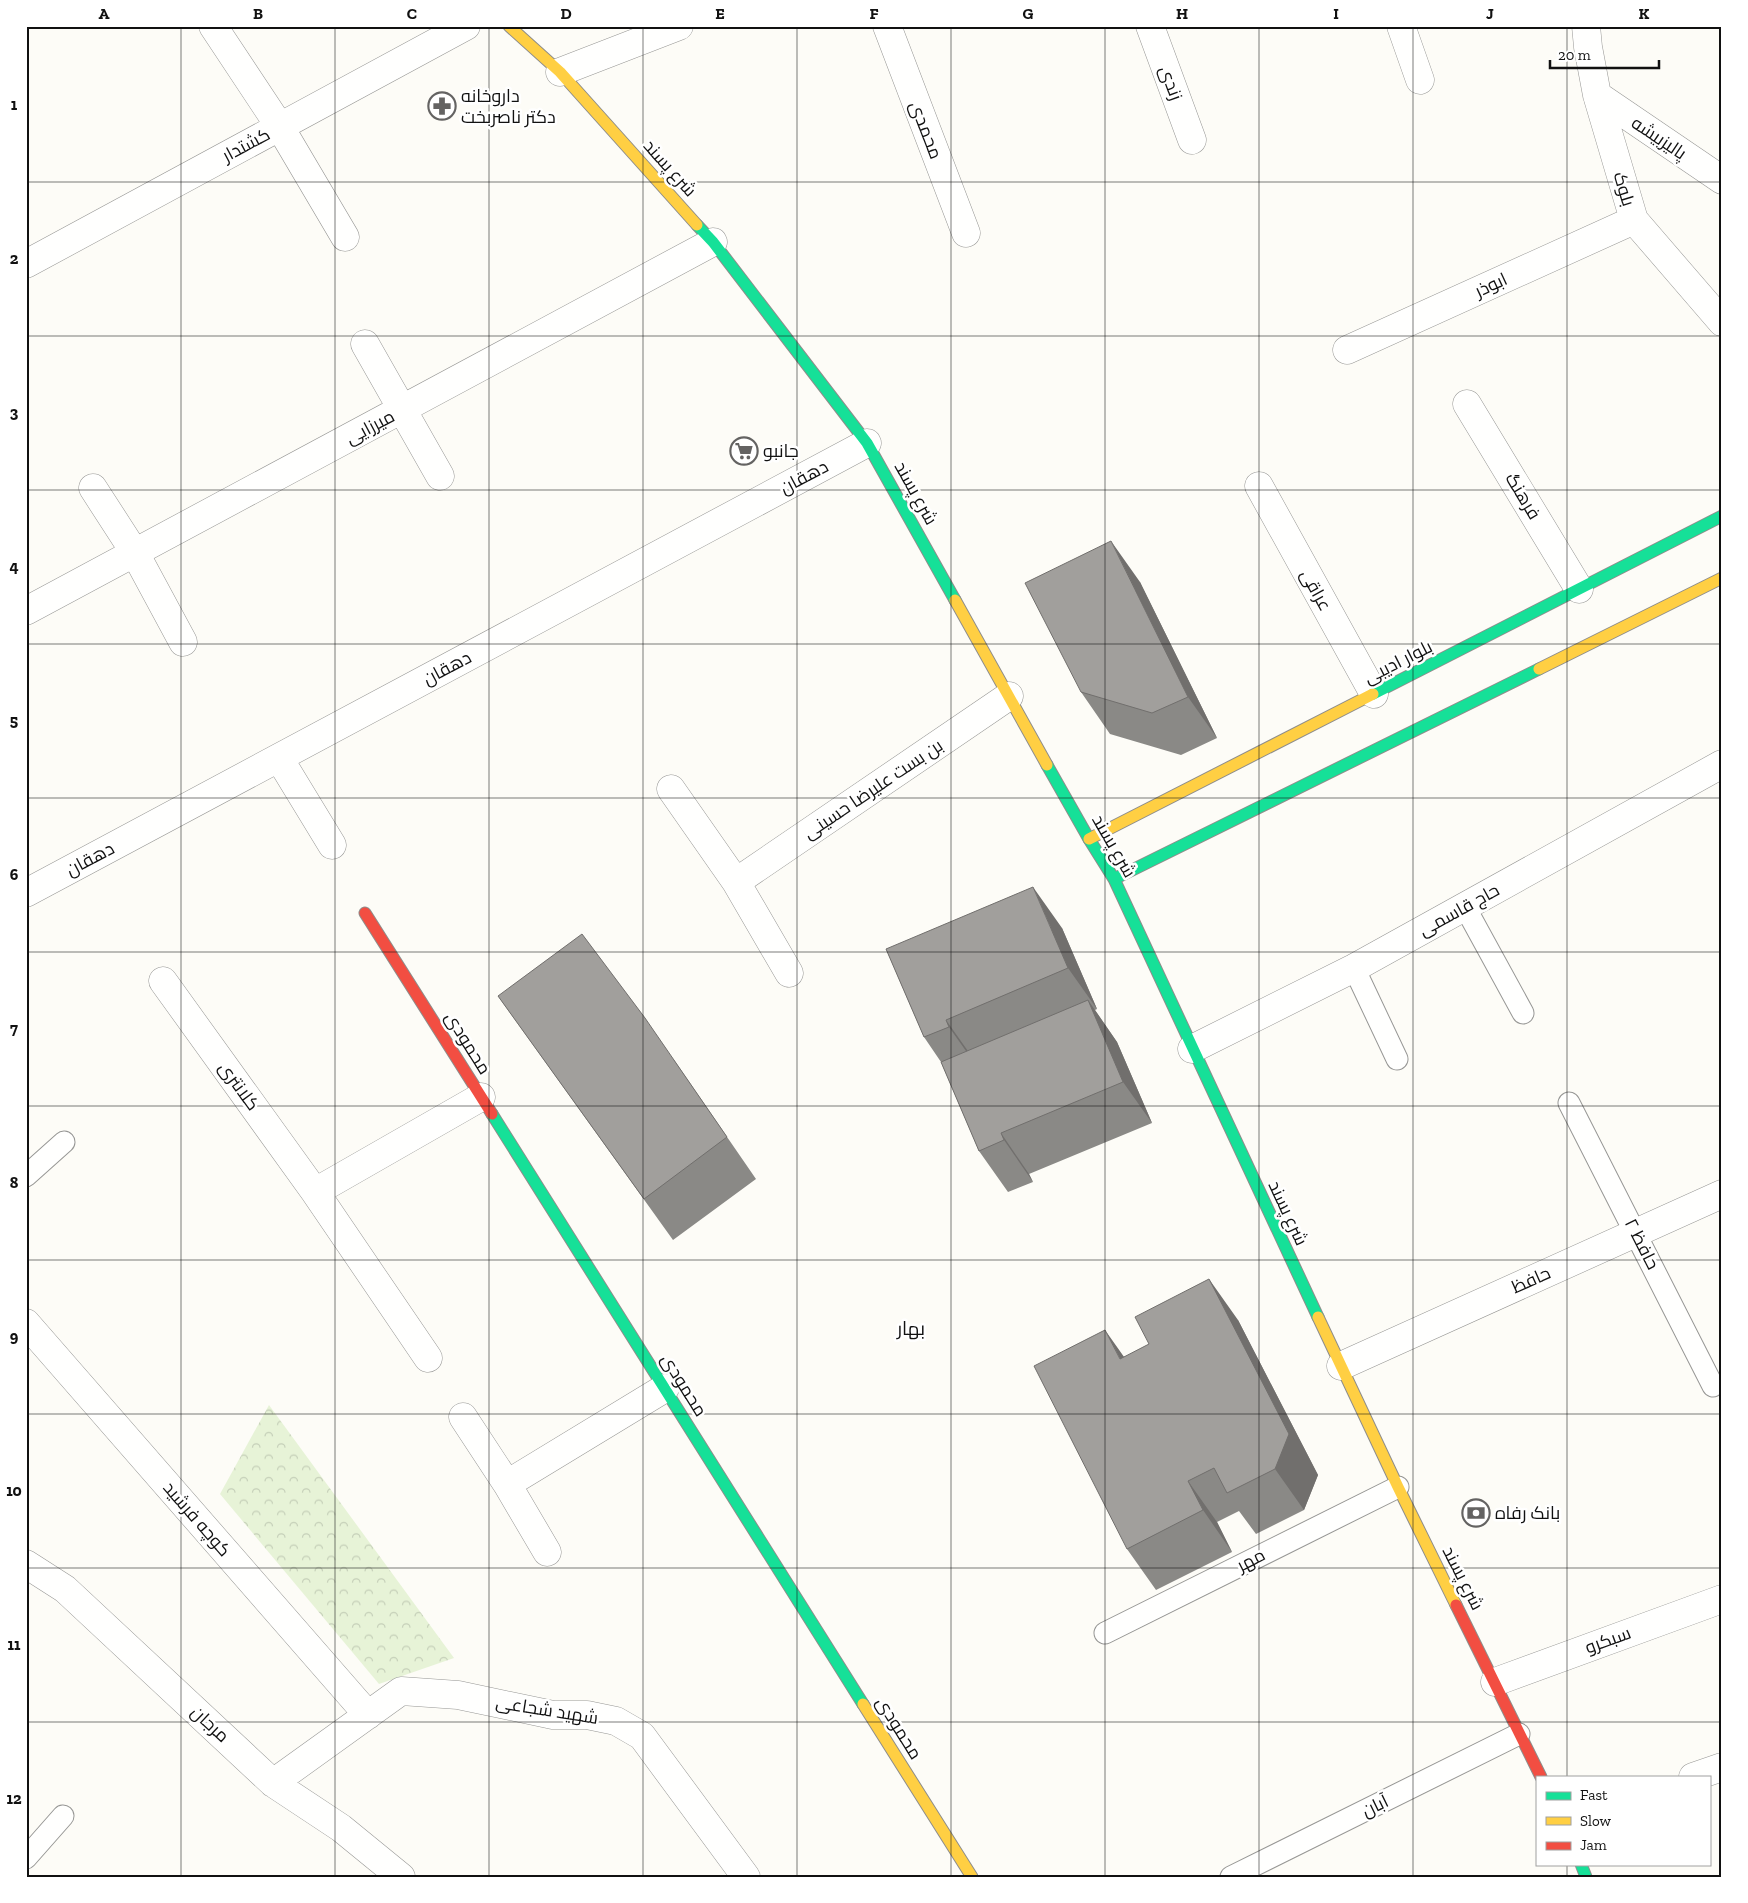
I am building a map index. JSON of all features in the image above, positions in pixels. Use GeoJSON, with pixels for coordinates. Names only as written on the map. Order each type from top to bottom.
{"type":"FeatureCollection","features":[{"type":"Feature","properties":{"kind":"main road","name":"شرع پسند"},"geometry":{"type":"LineString","coordinates":[[509,26],[560,72],[713,242],[867,443],[1089,839],[1114,879],[1340,1366],[1541,1776]]}},
{"type":"Feature","properties":{"kind":"main road","name":"بلوار ادیبی"},"geometry":{"type":"LineString","coordinates":[[1089,839],[1722,516]]}},
{"type":"Feature","properties":{"kind":"main road"},"geometry":{"type":"LineString","coordinates":[[1114,879],[1722,578]]}},
{"type":"Feature","properties":{"kind":"main road","name":"محمودی"},"geometry":{"type":"LineString","coordinates":[[365,913],[972,1877]]}},
{"type":"Feature","properties":{"kind":"street"},"geometry":{"type":"LineString","coordinates":[[213,26],[280,127],[345,237]]}},
{"type":"Feature","properties":{"kind":"street","name":"کشتدار"},"geometry":{"type":"LineString","coordinates":[[26,264],[466,26]]}},
{"type":"Feature","properties":{"kind":"street"},"geometry":{"type":"LineString","coordinates":[[560,72],[679,26]]}},
{"type":"Feature","properties":{"kind":"street","name":"محمدی"},"geometry":{"type":"LineString","coordinates":[[887,26],[966,233]]}},
{"type":"Feature","properties":{"kind":"street","name":"زندی"},"geometry":{"type":"LineString","coordinates":[[1150,26],[1192,140]]}},
{"type":"Feature","properties":{"kind":"street"},"geometry":{"type":"LineString","coordinates":[[1401,26],[1420,80]]}},
{"type":"Feature","properties":{"kind":"street","name":"بلوک"},"geometry":{"type":"LineString","coordinates":[[1586,26],[1597,95],[1634,220],[1722,322]]}},
{"type":"Feature","properties":{"kind":"street","name":"پالیزبیشه"},"geometry":{"type":"LineString","coordinates":[[1597,95],[1722,180]]}},
{"type":"Feature","properties":{"kind":"street","name":"ابوذر"},"geometry":{"type":"LineString","coordinates":[[1347,350],[1634,220]]}},
{"type":"Feature","properties":{"kind":"street","name":"میرزایی"},"geometry":{"type":"LineString","coordinates":[[26,611],[713,242]]}},
{"type":"Feature","properties":{"kind":"street"},"geometry":{"type":"LineString","coordinates":[[365,344],[440,476]]}},
{"type":"Feature","properties":{"kind":"street","name":"فرهنگ"},"geometry":{"type":"LineString","coordinates":[[1467,404],[1579,589]]}},
{"type":"Feature","properties":{"kind":"street","name":"دهقان"},"geometry":{"type":"LineString","coordinates":[[26,893],[867,443]]}},
{"type":"Feature","properties":{"kind":"street","name":"عراقی"},"geometry":{"type":"LineString","coordinates":[[1258,486],[1374,694]]}},
{"type":"Feature","properties":{"kind":"street"},"geometry":{"type":"LineString","coordinates":[[93,488],[135,553],[183,642]]}},
{"type":"Feature","properties":{"kind":"street","name":"بن بست علیرضا حسینی"},"geometry":{"type":"LineString","coordinates":[[736,882],[1009,696]]}},
{"type":"Feature","properties":{"kind":"street"},"geometry":{"type":"LineString","coordinates":[[279,758],[332,845]]}},
{"type":"Feature","properties":{"kind":"street","name":"حاج قاسمی"},"geometry":{"type":"LineString","coordinates":[[1192,1049],[1354,968],[1722,764]]}},
{"type":"Feature","properties":{"kind":"street"},"geometry":{"type":"LineString","coordinates":[[671,790],[736,882],[789,973]]}},
{"type":"Feature","properties":{"kind":"street","name":"کلانتری"},"geometry":{"type":"LineString","coordinates":[[163,981],[315,1192],[428,1358]]}},
{"type":"Feature","properties":{"kind":"street"},"geometry":{"type":"LineString","coordinates":[[315,1192],[481,1097]]}},
{"type":"Feature","properties":{"kind":"street","name":"حافظ"},"geometry":{"type":"LineString","coordinates":[[1340,1366],[1722,1194]]}},
{"type":"Feature","properties":{"kind":"street","name":"كوچه فرشيد"},"geometry":{"type":"LineString","coordinates":[[26,1323],[368,1715]]}},
{"type":"Feature","properties":{"kind":"street"},"geometry":{"type":"LineString","coordinates":[[507,1484],[665,1388]]}},
{"type":"Feature","properties":{"kind":"street"},"geometry":{"type":"LineString","coordinates":[[463,1417],[507,1484],[547,1552]]}},
{"type":"Feature","properties":{"kind":"street","name":"مرجان"},"geometry":{"type":"LineString","coordinates":[[26,1564],[65,1589],[273,1783],[341,1828],[400,1877]]}},
{"type":"Feature","properties":{"kind":"street","name":"سبکرو"},"geometry":{"type":"LineString","coordinates":[[1495,1682],[1722,1599]]}},
{"type":"Feature","properties":{"kind":"street","name":"شهید شجاعی"},"geometry":{"type":"LineString","coordinates":[[273,1783],[401,1691],[458,1695],[553,1715],[587,1715],[616,1721],[642,1736],[746,1877]]}},
{"type":"Feature","properties":{"kind":"street"},"geometry":{"type":"LineString","coordinates":[[1696,1776],[1722,1767]]}},
{"type":"Feature","properties":{"kind":"lane"},"geometry":{"type":"LineString","coordinates":[[1465,907],[1523,1014]]}},
{"type":"Feature","properties":{"kind":"lane"},"geometry":{"type":"LineString","coordinates":[[1354,968],[1398,1059]]}},
{"type":"Feature","properties":{"kind":"lane","name":"۲ حافظ"},"geometry":{"type":"LineString","coordinates":[[1569,1103],[1637,1232],[1713,1386]]}},
{"type":"Feature","properties":{"kind":"lane"},"geometry":{"type":"LineString","coordinates":[[26,1176],[64,1142]]}},
{"type":"Feature","properties":{"kind":"lane","name":"مهر"},"geometry":{"type":"LineString","coordinates":[[1105,1633],[1398,1487]]}},
{"type":"Feature","properties":{"kind":"lane","name":"آبان"},"geometry":{"type":"LineString","coordinates":[[1231,1877],[1520,1734]]}},
{"type":"Feature","properties":{"kind":"lane"},"geometry":{"type":"LineString","coordinates":[[26,1858],[63,1816]]}},
{"type":"Feature","properties":{"kind":"green space"},"geometry":{"type":"Polygon","coordinates":[[[269,1405],[454,1658],[379,1684],[220,1494],[269,1405]]]}},
{"type":"Feature","properties":{"kind":"building"},"geometry":{"type":"Polygon","coordinates":[[[1111,541],[1188,697],[1152,713],[1081,692],[1025,583],[1111,541]]]}},
{"type":"Feature","properties":{"kind":"building"},"geometry":{"type":"Polygon","coordinates":[[[1033,887],[1068,968],[946,1020],[949,1027],[924,1037],[886,949],[1033,887]]]}},
{"type":"Feature","properties":{"kind":"building"},"geometry":{"type":"Polygon","coordinates":[[[582,934],[645,1018],[727,1137],[644,1199],[498,996],[582,934]]]}},
{"type":"Feature","properties":{"kind":"building"},"geometry":{"type":"Polygon","coordinates":[[[1088,1000],[1123,1082],[1001,1133],[1004,1140],[979,1151],[941,1062],[1088,1000]]]}},
{"type":"Feature","properties":{"kind":"building"},"geometry":{"type":"Polygon","coordinates":[[[1209,1279],[1289,1434],[1275,1469],[1227,1493],[1214,1468],[1188,1481],[1203,1510],[1127,1549],[1034,1366],[1105,1330],[1120,1359],[1149,1344],[1135,1317],[1209,1279]]]}},
{"type":"Feature","properties":{"kind":"traffic: fast"},"geometry":{"type":"LineString","coordinates":[[697,225],[713,242],[867,443],[955,600]]}},
{"type":"Feature","properties":{"kind":"traffic: fast"},"geometry":{"type":"LineString","coordinates":[[1373,694],[1722,516]]}},
{"type":"Feature","properties":{"kind":"traffic: fast"},"geometry":{"type":"LineString","coordinates":[[1114,879],[1539,669]]}},
{"type":"Feature","properties":{"kind":"traffic: fast"},"geometry":{"type":"LineString","coordinates":[[1047,765],[1114,879],[1318,1317]]}},
{"type":"Feature","properties":{"kind":"traffic: fast"},"geometry":{"type":"LineString","coordinates":[[492,1114],[863,1704]]}},
{"type":"Feature","properties":{"kind":"traffic: fast"},"geometry":{"type":"LineString","coordinates":[[1582,1866],[1586,1877]]}},
{"type":"Feature","properties":{"kind":"traffic: slow"},"geometry":{"type":"LineString","coordinates":[[509,26],[560,72],[697,225]]}},
{"type":"Feature","properties":{"kind":"traffic: slow"},"geometry":{"type":"LineString","coordinates":[[1539,669],[1722,578]]}},
{"type":"Feature","properties":{"kind":"traffic: slow"},"geometry":{"type":"LineString","coordinates":[[955,600],[1047,765]]}},
{"type":"Feature","properties":{"kind":"traffic: slow"},"geometry":{"type":"LineString","coordinates":[[1089,839],[1373,694]]}},
{"type":"Feature","properties":{"kind":"traffic: slow"},"geometry":{"type":"LineString","coordinates":[[1318,1317],[1456,1605]]}},
{"type":"Feature","properties":{"kind":"traffic: slow"},"geometry":{"type":"LineString","coordinates":[[863,1704],[972,1877]]}},
{"type":"Feature","properties":{"kind":"traffic: jam"},"geometry":{"type":"LineString","coordinates":[[365,913],[492,1114]]}},
{"type":"Feature","properties":{"kind":"traffic: jam"},"geometry":{"type":"LineString","coordinates":[[1456,1605],[1541,1776]]}},
{"type":"Feature","properties":{"kind":"place","name":"داروخانه دکتر ناصربخت"},"geometry":{"type":"Point","coordinates":[442,106]}},
{"type":"Feature","properties":{"kind":"place","name":"جانبو"},"geometry":{"type":"Point","coordinates":[744,451]}},
{"type":"Feature","properties":{"kind":"place","name":"بانک رفاه"},"geometry":{"type":"Point","coordinates":[1476,1513]}},
{"type":"Feature","properties":{"kind":"district","name":"بهار"},"geometry":{"type":"Point","coordinates":[911,1328]}}]}
